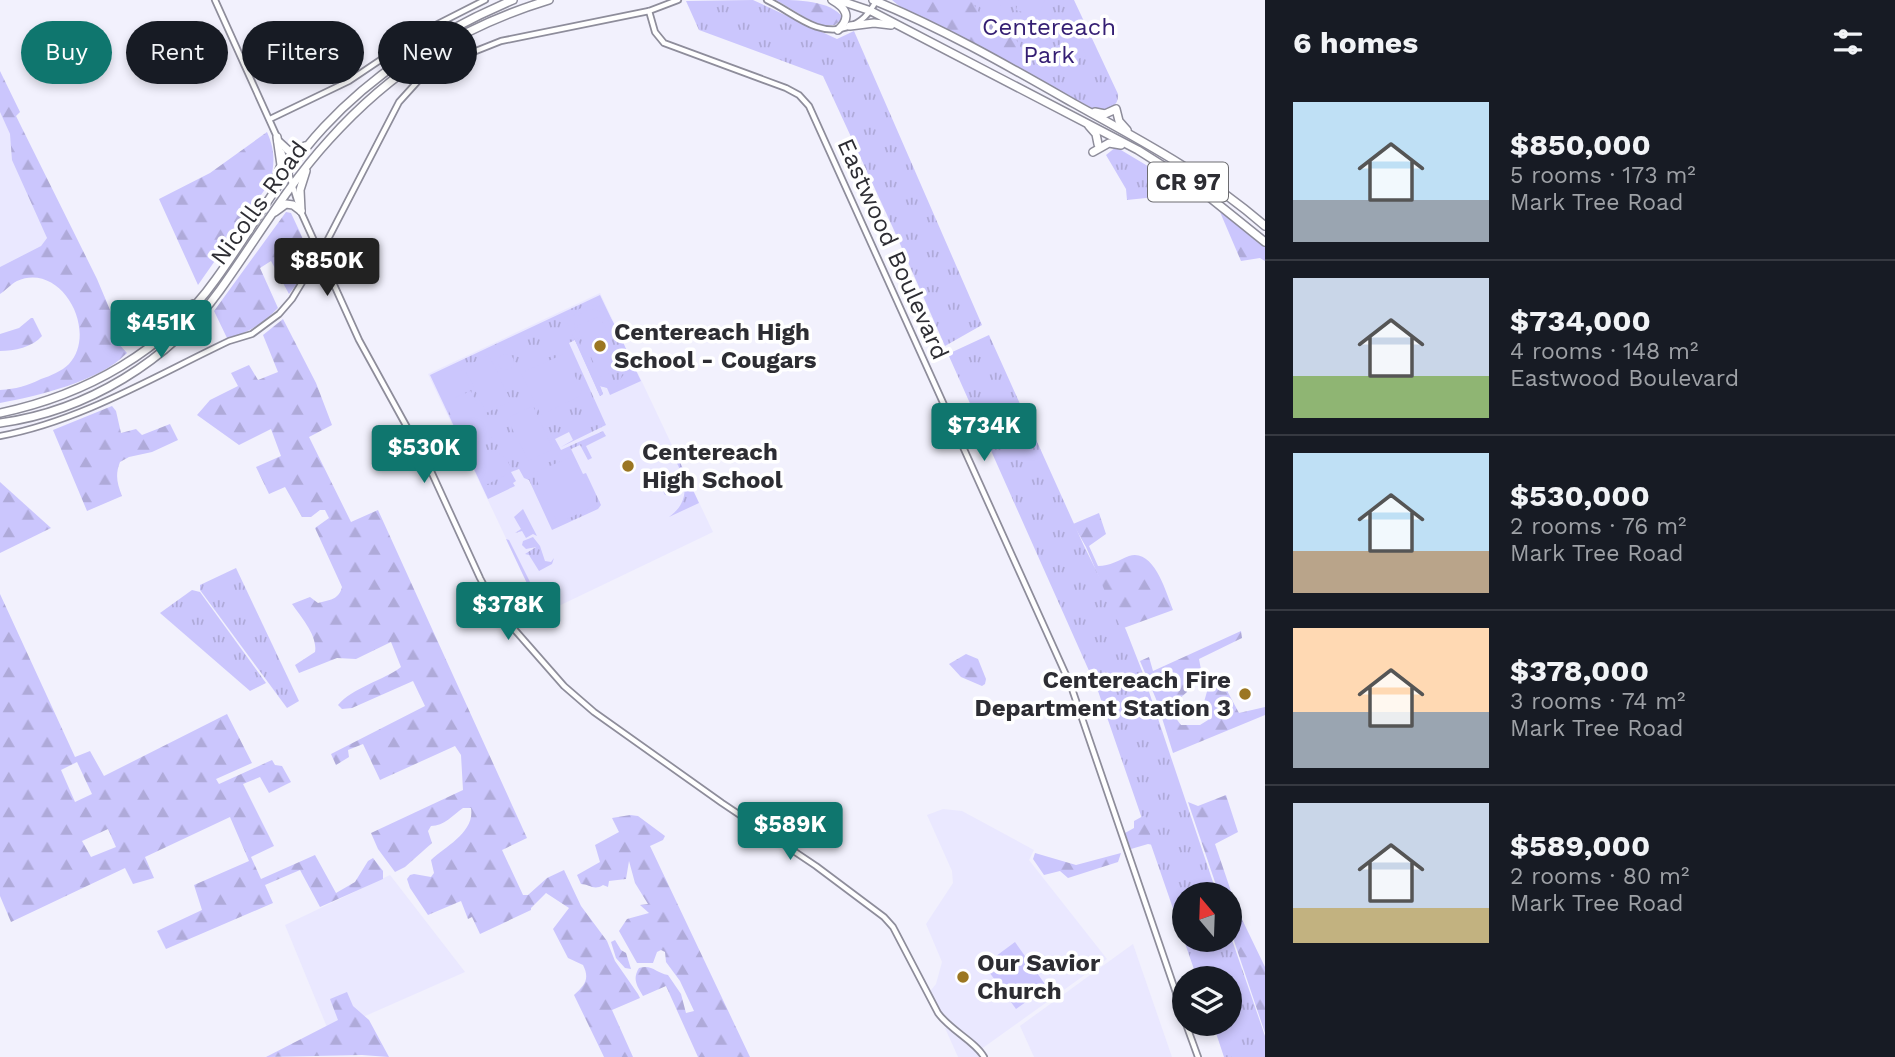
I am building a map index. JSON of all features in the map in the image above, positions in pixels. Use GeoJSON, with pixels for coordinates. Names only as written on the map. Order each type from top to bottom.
{"type":"FeatureCollection","features":[{"type":"Feature","properties":{"kind":"highway","name":"Nicolls Road"},"geometry":{"type":"LineString","coordinates":[[0,413],[32,406],[100,380],[141,354],[199,299],[216,279],[262,206],[312,141],[337,114],[417,48],[513,0]]}},
{"type":"Feature","properties":{"kind":"highway","name":"Nicolls Road"},"geometry":{"type":"LineString","coordinates":[[0,423],[49,414],[87,399],[123,380],[160,352],[199,317],[292,184],[329,139],[372,99],[438,47],[523,8],[549,0]]}},
{"type":"Feature","properties":{"kind":"highway"},"geometry":{"type":"LineString","coordinates":[[832,0],[843,6],[847,16],[847,21],[838,30]]}},
{"type":"Feature","properties":{"kind":"highway","name":"CR 97"},"geometry":{"type":"LineString","coordinates":[[838,0],[871,11],[1134,148],[1198,188],[1265,242]]}},
{"type":"Feature","properties":{"kind":"highway","name":"CR 97"},"geometry":{"type":"LineString","coordinates":[[875,0],[1134,136],[1201,175],[1265,226]]}},
{"type":"Feature","properties":{"kind":"highway"},"geometry":{"type":"LineString","coordinates":[[890,0],[904,14]]}},
{"type":"Feature","properties":{"kind":"highway"},"geometry":{"type":"LineString","coordinates":[[850,26],[874,23],[903,28]]}},
{"type":"Feature","properties":{"kind":"highway"},"geometry":{"type":"LineString","coordinates":[[1081,107],[1102,114],[1116,109],[1121,125],[1134,136]]}},
{"type":"Feature","properties":{"kind":"highway"},"geometry":{"type":"LineString","coordinates":[[292,184],[296,167],[337,114]]}},
{"type":"Feature","properties":{"kind":"highway"},"geometry":{"type":"LineString","coordinates":[[1086,122],[1096,134],[1098,144]]}},
{"type":"Feature","properties":{"kind":"highway"},"geometry":{"type":"LineString","coordinates":[[277,139],[284,149],[293,152],[312,141]]}},
{"type":"Feature","properties":{"kind":"highway"},"geometry":{"type":"LineString","coordinates":[[262,206],[277,180],[281,165],[277,139]]}},
{"type":"Feature","properties":{"kind":"highway"},"geometry":{"type":"LineString","coordinates":[[1093,152],[1109,143],[1134,148]]}},
{"type":"Feature","properties":{"kind":"highway"},"geometry":{"type":"LineString","coordinates":[[301,211],[301,183],[314,157]]}},
{"type":"Feature","properties":{"kind":"highway"},"geometry":{"type":"LineString","coordinates":[[270,217],[286,204],[301,211]]}},
{"type":"Feature","properties":{"kind":"highway"},"geometry":{"type":"LineString","coordinates":[[162,335],[173,319],[170,306],[181,312],[199,299]]}},
{"type":"Feature","properties":{"kind":"street"},"geometry":{"type":"LineString","coordinates":[[215,0],[270,119],[301,211],[364,350],[445,499],[490,597],[564,686],[594,712],[793,850],[884,917],[893,927],[945,1024],[980,1050],[984,1057]]}},
{"type":"Feature","properties":{"kind":"street"},"geometry":{"type":"LineString","coordinates":[[270,119],[349,81],[422,32],[485,0]]}},
{"type":"Feature","properties":{"kind":"street"},"geometry":{"type":"LineString","coordinates":[[0,436],[66,419],[229,341],[252,334],[279,314],[292,299],[320,254],[399,102],[428,70],[501,40],[649,11],[678,0]]}},
{"type":"Feature","properties":{"kind":"street"},"geometry":{"type":"LineString","coordinates":[[766,0],[809,24],[827,30],[838,30],[857,23],[871,11],[875,0]]}},
{"type":"Feature","properties":{"kind":"street","name":"Eastwood Boulevard"},"geometry":{"type":"LineString","coordinates":[[649,11],[655,32],[664,43],[792,91],[803,98],[813,114],[1071,686],[1172,984]]}},
{"type":"Feature","properties":{"kind":"street","name":"Eastwood Boulevard"},"geometry":{"type":"LineString","coordinates":[[1190,1036],[1198,1057]]}},
{"type":"Feature","properties":{"kind":"shaded area"},"geometry":{"type":"Polygon","coordinates":[[[0,112],[47,238],[41,246],[0,267],[0,112]]]}},
{"type":"Feature","properties":{"kind":"shaded area"},"geometry":{"type":"Polygon","coordinates":[[[600,293],[713,532],[542,614],[428,374],[600,293]]]}},
{"type":"Feature","properties":{"kind":"shaded area"},"geometry":{"type":"Polygon","coordinates":[[[943,809],[962,811],[1034,850],[1029,860],[1107,959],[980,1050],[984,1057],[958,1057],[945,1028],[948,1027],[927,995],[936,984],[942,962],[926,924],[953,883],[952,871],[927,815],[943,809]]]}},
{"type":"Feature","properties":{"kind":"shaded area"},"geometry":{"type":"Polygon","coordinates":[[[390,875],[465,972],[329,1032],[285,925],[390,875]]]}},
{"type":"Feature","properties":{"kind":"shaded area"},"geometry":{"type":"Polygon","coordinates":[[[1133,944],[1172,1057],[1034,1057],[1020,1026],[1133,944]]]}},
{"type":"Feature","properties":{"kind":"green space"},"geometry":{"type":"Polygon","coordinates":[[[753,0],[837,39],[854,31],[982,325],[945,346],[823,76],[699,30],[686,1],[753,0]]]}},
{"type":"Feature","properties":{"kind":"green space"},"geometry":{"type":"Polygon","coordinates":[[[776,0],[822,4],[843,18],[835,25],[818,25],[776,0]]]}},
{"type":"Feature","properties":{"kind":"green space","name":"Centereach Park"},"geometry":{"type":"Polygon","coordinates":[[[892,0],[1074,0],[1118,94],[1117,101],[1101,113],[928,20],[904,10],[892,0]]]}},
{"type":"Feature","properties":{"kind":"green space"},"geometry":{"type":"Polygon","coordinates":[[[911,0],[971,0],[986,23],[1003,17],[1035,72],[1035,77],[917,12],[911,0]]]}},
{"type":"Feature","properties":{"kind":"green space"},"geometry":{"type":"Polygon","coordinates":[[[977,0],[998,0],[1002,10],[985,18],[977,0]]]}},
{"type":"Feature","properties":{"kind":"green space"},"geometry":{"type":"Polygon","coordinates":[[[1013,0],[1045,0],[1038,17],[1016,10],[1017,6],[1011,4],[1013,0]]]}},
{"type":"Feature","properties":{"kind":"green space"},"geometry":{"type":"Polygon","coordinates":[[[1078,37],[1086,56],[1049,70],[1042,52],[1078,37]]]}},
{"type":"Feature","properties":{"kind":"green space"},"geometry":{"type":"Polygon","coordinates":[[[0,71],[20,112],[16,116],[97,279],[113,317],[117,342],[127,353],[101,372],[68,386],[0,403],[0,390],[26,385],[66,367],[77,350],[80,334],[71,303],[61,290],[48,281],[33,277],[17,281],[0,294],[0,267],[41,246],[47,238],[12,160],[10,134],[0,112],[0,71]]]}},
{"type":"Feature","properties":{"kind":"green space"},"geometry":{"type":"Polygon","coordinates":[[[267,132],[273,157],[270,182],[198,285],[159,199],[210,173],[267,132]]]}},
{"type":"Feature","properties":{"kind":"green space"},"geometry":{"type":"Polygon","coordinates":[[[1116,147],[1156,171],[1165,196],[1127,200],[1126,189],[1106,155],[1116,147]]]}},
{"type":"Feature","properties":{"kind":"green space"},"geometry":{"type":"Polygon","coordinates":[[[286,212],[291,213],[305,246],[307,263],[304,272],[289,294],[271,261],[260,268],[278,308],[255,327],[227,338],[214,311],[286,212]]]}},
{"type":"Feature","properties":{"kind":"green space"},"geometry":{"type":"Polygon","coordinates":[[[1220,212],[1250,231],[1265,246],[1265,261],[1260,258],[1241,261],[1220,212]]]}},
{"type":"Feature","properties":{"kind":"green space"},"geometry":{"type":"Polygon","coordinates":[[[600,295],[641,381],[610,395],[607,388],[600,386],[603,394],[600,396],[575,340],[569,343],[606,425],[561,447],[573,440],[569,432],[555,439],[561,450],[603,431],[606,436],[586,446],[592,458],[588,460],[580,445],[571,449],[601,505],[598,509],[552,530],[529,480],[524,478],[519,469],[511,472],[516,481],[513,483],[515,486],[488,499],[430,375],[600,295]]]}},
{"type":"Feature","properties":{"kind":"green space"},"geometry":{"type":"Polygon","coordinates":[[[592,305],[605,310],[621,337],[630,361],[631,372],[626,381],[617,386],[600,386],[603,394],[600,396],[564,316],[567,315],[570,321],[579,309],[592,305]],[[591,309],[577,317],[575,331],[594,374],[608,383],[617,383],[626,372],[622,350],[606,317],[591,309]]]}},
{"type":"Feature","properties":{"kind":"green space","name":"Centereach High School - Cougars"},"geometry":{"type":"Polygon","coordinates":[[[600,316],[623,366],[600,377],[577,326],[600,316]]]}},
{"type":"Feature","properties":{"kind":"green space"},"geometry":{"type":"Polygon","coordinates":[[[31,318],[42,336],[23,348],[0,351],[0,334],[19,328],[31,318]]]}},
{"type":"Feature","properties":{"kind":"green space"},"geometry":{"type":"Polygon","coordinates":[[[283,319],[316,383],[332,425],[309,437],[351,522],[378,510],[527,838],[502,850],[523,895],[528,895],[547,878],[564,870],[581,906],[607,941],[615,961],[640,998],[612,1010],[633,1057],[604,1057],[574,995],[585,982],[585,970],[583,965],[568,958],[553,929],[569,908],[546,893],[531,910],[480,934],[472,917],[468,919],[461,901],[428,915],[410,888],[407,879],[410,875],[431,877],[434,873],[431,860],[464,831],[469,824],[471,808],[463,808],[444,822],[431,826],[428,831],[432,843],[405,867],[395,872],[378,849],[371,833],[463,790],[461,755],[455,746],[380,780],[363,744],[348,750],[349,757],[336,765],[331,754],[425,706],[413,681],[352,708],[342,709],[338,705],[351,694],[401,667],[391,642],[356,659],[337,658],[299,673],[295,665],[315,652],[315,646],[308,627],[292,604],[310,597],[318,603],[330,600],[339,595],[342,587],[315,528],[329,518],[325,510],[320,510],[311,517],[302,517],[285,487],[269,494],[256,467],[281,456],[271,429],[239,445],[197,415],[210,400],[238,386],[231,373],[249,365],[258,380],[278,372],[263,335],[283,319]]]}},
{"type":"Feature","properties":{"kind":"green space"},"geometry":{"type":"Polygon","coordinates":[[[989,335],[1084,546],[1126,630],[1213,882],[1172,882],[1172,906],[1098,691],[948,354],[989,335]]]}},
{"type":"Feature","properties":{"kind":"green space"},"geometry":{"type":"Polygon","coordinates":[[[506,354],[512,356],[512,368],[506,370],[500,368],[498,362],[500,356],[506,354]]]}},
{"type":"Feature","properties":{"kind":"green space"},"geometry":{"type":"Polygon","coordinates":[[[564,354],[582,390],[580,396],[541,415],[521,373],[564,354]]]}},
{"type":"Feature","properties":{"kind":"green space"},"geometry":{"type":"Polygon","coordinates":[[[489,355],[511,401],[486,413],[464,367],[489,355]]]}},
{"type":"Feature","properties":{"kind":"green space"},"geometry":{"type":"Polygon","coordinates":[[[459,365],[471,390],[454,398],[471,391],[492,438],[467,449],[433,378],[459,365]]]}},
{"type":"Feature","properties":{"kind":"green space"},"geometry":{"type":"Polygon","coordinates":[[[112,406],[116,411],[121,433],[136,429],[142,435],[170,424],[178,440],[120,462],[117,479],[122,496],[87,511],[53,430],[112,406]]]}},
{"type":"Feature","properties":{"kind":"green space"},"geometry":{"type":"Polygon","coordinates":[[[533,406],[553,449],[528,461],[507,418],[533,406]]]}},
{"type":"Feature","properties":{"kind":"green space"},"geometry":{"type":"Polygon","coordinates":[[[494,451],[505,457],[512,469],[488,484],[483,483],[472,461],[482,452],[494,451]]]}},
{"type":"Feature","properties":{"kind":"green space"},"geometry":{"type":"Polygon","coordinates":[[[569,458],[573,459],[597,504],[558,524],[533,473],[569,458]]]}},
{"type":"Feature","properties":{"kind":"green space"},"geometry":{"type":"Polygon","coordinates":[[[678,458],[699,503],[669,517],[684,498],[684,484],[676,461],[678,458]]]}},
{"type":"Feature","properties":{"kind":"green space"},"geometry":{"type":"Polygon","coordinates":[[[664,470],[671,485],[670,492],[665,495],[655,474],[664,470]]]}},
{"type":"Feature","properties":{"kind":"green space"},"geometry":{"type":"Polygon","coordinates":[[[0,482],[51,528],[0,553],[0,482]]]}},
{"type":"Feature","properties":{"kind":"green space"},"geometry":{"type":"Polygon","coordinates":[[[523,509],[537,536],[533,534],[526,538],[522,531],[515,533],[521,529],[514,517],[523,509]]]}},
{"type":"Feature","properties":{"kind":"green space"},"geometry":{"type":"Polygon","coordinates":[[[1099,513],[1106,534],[1089,546],[1098,566],[1129,556],[1138,555],[1145,559],[1158,573],[1173,610],[1121,629],[1086,547],[1073,524],[1099,513]]]}},
{"type":"Feature","properties":{"kind":"green space"},"geometry":{"type":"Polygon","coordinates":[[[533,537],[540,546],[545,561],[551,562],[554,558],[552,564],[539,571],[529,555],[525,554],[536,547],[526,549],[522,545],[523,541],[533,537]]]}},
{"type":"Feature","properties":{"kind":"green space"},"geometry":{"type":"Polygon","coordinates":[[[506,539],[509,540],[543,608],[541,613],[506,539]]]}},
{"type":"Feature","properties":{"kind":"green space"},"geometry":{"type":"Polygon","coordinates":[[[236,568],[299,701],[287,708],[200,590],[200,585],[236,568]]]}},
{"type":"Feature","properties":{"kind":"green space"},"geometry":{"type":"Polygon","coordinates":[[[192,590],[200,592],[266,683],[250,691],[160,613],[192,590]]]}},
{"type":"Feature","properties":{"kind":"green space"},"geometry":{"type":"Polygon","coordinates":[[[0,594],[75,757],[90,751],[104,776],[227,714],[252,763],[216,779],[219,784],[272,760],[275,765],[282,766],[291,782],[269,793],[260,777],[243,784],[274,846],[251,857],[261,879],[315,855],[336,893],[355,882],[368,861],[373,858],[383,871],[383,879],[320,907],[300,870],[265,885],[273,903],[166,949],[157,931],[202,910],[194,885],[249,861],[230,817],[145,857],[154,878],[133,884],[125,868],[11,922],[0,896],[0,594]],[[77,762],[61,770],[75,802],[92,794],[77,762]],[[108,829],[82,841],[91,857],[116,847],[108,829]]]}},
{"type":"Feature","properties":{"kind":"green space"},"geometry":{"type":"Polygon","coordinates":[[[1241,631],[1242,638],[1199,659],[1202,675],[1192,674],[1187,692],[1177,701],[1175,717],[1181,725],[1200,725],[1208,720],[1209,711],[1204,702],[1208,688],[1224,685],[1239,713],[1265,707],[1265,715],[1173,753],[1156,699],[1140,661],[1149,657],[1153,671],[1241,631]]]}},
{"type":"Feature","properties":{"kind":"green space"},"geometry":{"type":"Polygon","coordinates":[[[966,654],[978,659],[986,679],[982,686],[961,677],[949,664],[966,654]]]}},
{"type":"Feature","properties":{"kind":"green space"},"geometry":{"type":"Polygon","coordinates":[[[1226,795],[1238,832],[1215,844],[1228,882],[1215,882],[1188,802],[1198,806],[1226,795]]]}},
{"type":"Feature","properties":{"kind":"green space"},"geometry":{"type":"Polygon","coordinates":[[[1145,815],[1153,845],[1131,849],[1125,833],[1134,828],[1134,821],[1145,815]]]}},
{"type":"Feature","properties":{"kind":"green space"},"geometry":{"type":"Polygon","coordinates":[[[638,816],[665,836],[663,840],[650,846],[750,1057],[698,1057],[666,986],[643,996],[637,986],[636,976],[639,968],[647,967],[668,975],[681,994],[686,1013],[694,1011],[680,981],[666,962],[665,952],[657,952],[653,963],[637,963],[619,931],[627,919],[649,913],[640,905],[648,904],[635,883],[629,861],[626,879],[609,881],[608,887],[581,884],[577,875],[600,862],[595,845],[619,832],[612,818],[638,816]]]}},
{"type":"Feature","properties":{"kind":"green space"},"geometry":{"type":"Polygon","coordinates":[[[1035,853],[1076,865],[1121,853],[1118,862],[1068,878],[1060,871],[1044,875],[1033,859],[1035,853]]]}},
{"type":"Feature","properties":{"kind":"green space"},"geometry":{"type":"Polygon","coordinates":[[[1242,919],[1265,967],[1265,1033],[1238,952],[1242,952],[1242,919]]]}},
{"type":"Feature","properties":{"kind":"green space"},"geometry":{"type":"Polygon","coordinates":[[[615,940],[626,953],[631,969],[625,968],[616,958],[611,942],[615,940]]]}},
{"type":"Feature","properties":{"kind":"green space"},"geometry":{"type":"Polygon","coordinates":[[[1015,942],[1047,987],[1016,1009],[984,965],[1015,942]]]}},
{"type":"Feature","properties":{"kind":"green space"},"geometry":{"type":"Polygon","coordinates":[[[1188,952],[1236,952],[1241,966],[1193,966],[1188,952]]]}},
{"type":"Feature","properties":{"kind":"green space"},"geometry":{"type":"Polygon","coordinates":[[[1242,969],[1265,1036],[1265,1057],[1224,1057],[1217,1036],[1242,1036],[1242,969]]]}},
{"type":"Feature","properties":{"kind":"green space"},"geometry":{"type":"Polygon","coordinates":[[[347,992],[353,1006],[369,1020],[389,1057],[266,1057],[338,1020],[330,999],[347,992]]]}},
{"type":"Feature","properties":{"kind":"place","name":"Centereach High School - Cougars"},"geometry":{"type":"Point","coordinates":[600,346]}},
{"type":"Feature","properties":{"kind":"place","name":"Centereach High School"},"geometry":{"type":"Point","coordinates":[628,466]}},
{"type":"Feature","properties":{"kind":"place","name":"Centereach Fire Department Station 3"},"geometry":{"type":"Point","coordinates":[1245,694]}},
{"type":"Feature","properties":{"kind":"place","name":"Our Savior Church"},"geometry":{"type":"Point","coordinates":[963,977]}}]}
